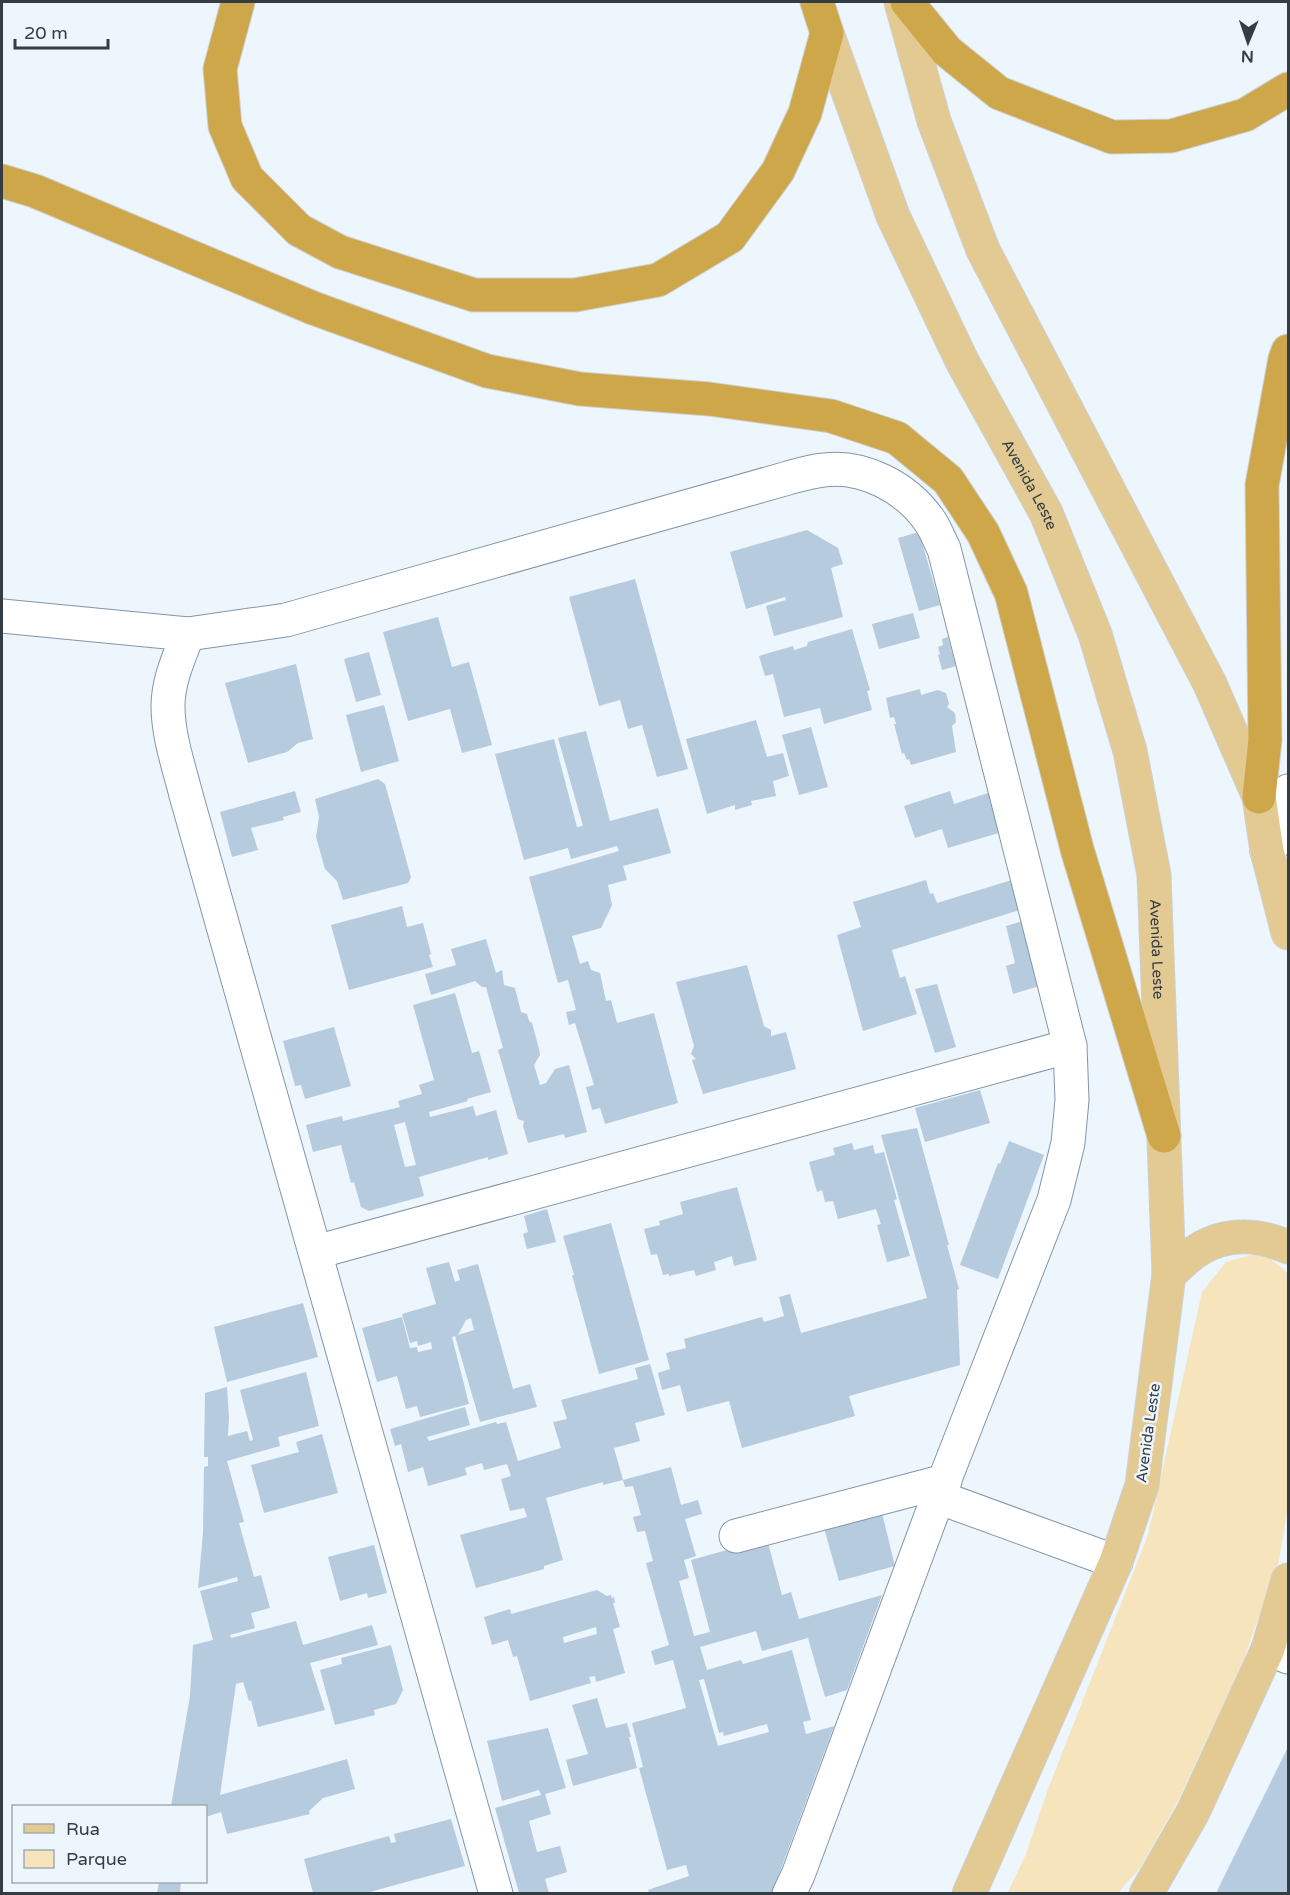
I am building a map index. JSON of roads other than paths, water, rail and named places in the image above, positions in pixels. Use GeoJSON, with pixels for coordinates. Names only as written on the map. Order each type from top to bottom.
{"type":"FeatureCollection","features":[{"type":"Feature","properties":{"kind":"highway"},"geometry":{"type":"LineString","coordinates":[[238,2],[220,69],[225,126],[247,178],[299,230],[340,252],[474,295],[575,295],[658,280],[730,237],[778,171],[805,113],[827,33],[817,2]]}},
{"type":"Feature","properties":{"kind":"highway"},"geometry":{"type":"LineString","coordinates":[[907,2],[947,51],[999,93],[1112,137],[1172,136],[1245,115],[1288,89]]}},
{"type":"Feature","properties":{"kind":"highway"},"geometry":{"type":"LineString","coordinates":[[2,181],[35,190],[313,309],[487,370],[580,389],[709,399],[831,416],[897,438],[948,480],[983,533],[1011,593],[1077,849],[1164,1136]]}},
{"type":"Feature","properties":{"kind":"highway"},"geometry":{"type":"LineString","coordinates":[[1273,818],[1265,740],[1262,485],[1288,351]]}},
{"type":"Feature","properties":{"kind":"main road"},"geometry":{"type":"LineString","coordinates":[[901,2],[934,121],[982,249],[1210,684],[1273,818],[1288,933]]}},
{"type":"Feature","properties":{"kind":"main road","name":"Avenida Leste"},"geometry":{"type":"LineString","coordinates":[[827,33],[893,216],[962,361],[1046,513],[1095,634],[1130,752],[1154,875],[1169,1274],[1142,1485],[1116,1562],[969,1893]]}},
{"type":"Feature","properties":{"kind":"main road"},"geometry":{"type":"LineString","coordinates":[[1169,1274],[1197,1251],[1213,1242],[1235,1236],[1260,1238],[1288,1246]]}},
{"type":"Feature","properties":{"kind":"main road"},"geometry":{"type":"LineString","coordinates":[[1146,1893],[1193,1812],[1278,1653],[1288,1580]]}},
{"type":"Feature","properties":{"kind":"street"},"geometry":{"type":"LineString","coordinates":[[2,616],[188,634],[286,620],[788,478],[824,470],[847,470],[868,474],[899,490],[928,519],[944,549],[1070,1046],[1072,1100],[1068,1143],[1054,1200],[941,1489],[798,1875],[789,1893]]}},
{"type":"Feature","properties":{"kind":"street"},"geometry":{"type":"LineString","coordinates":[[188,634],[172,675],[168,706],[173,743],[496,1893]]}},
{"type":"Feature","properties":{"kind":"street"},"geometry":{"type":"LineString","coordinates":[[316,1252],[1070,1046]]}},
{"type":"Feature","properties":{"kind":"street"},"geometry":{"type":"LineString","coordinates":[[736,1536],[941,1489],[1116,1562]]}}]}
